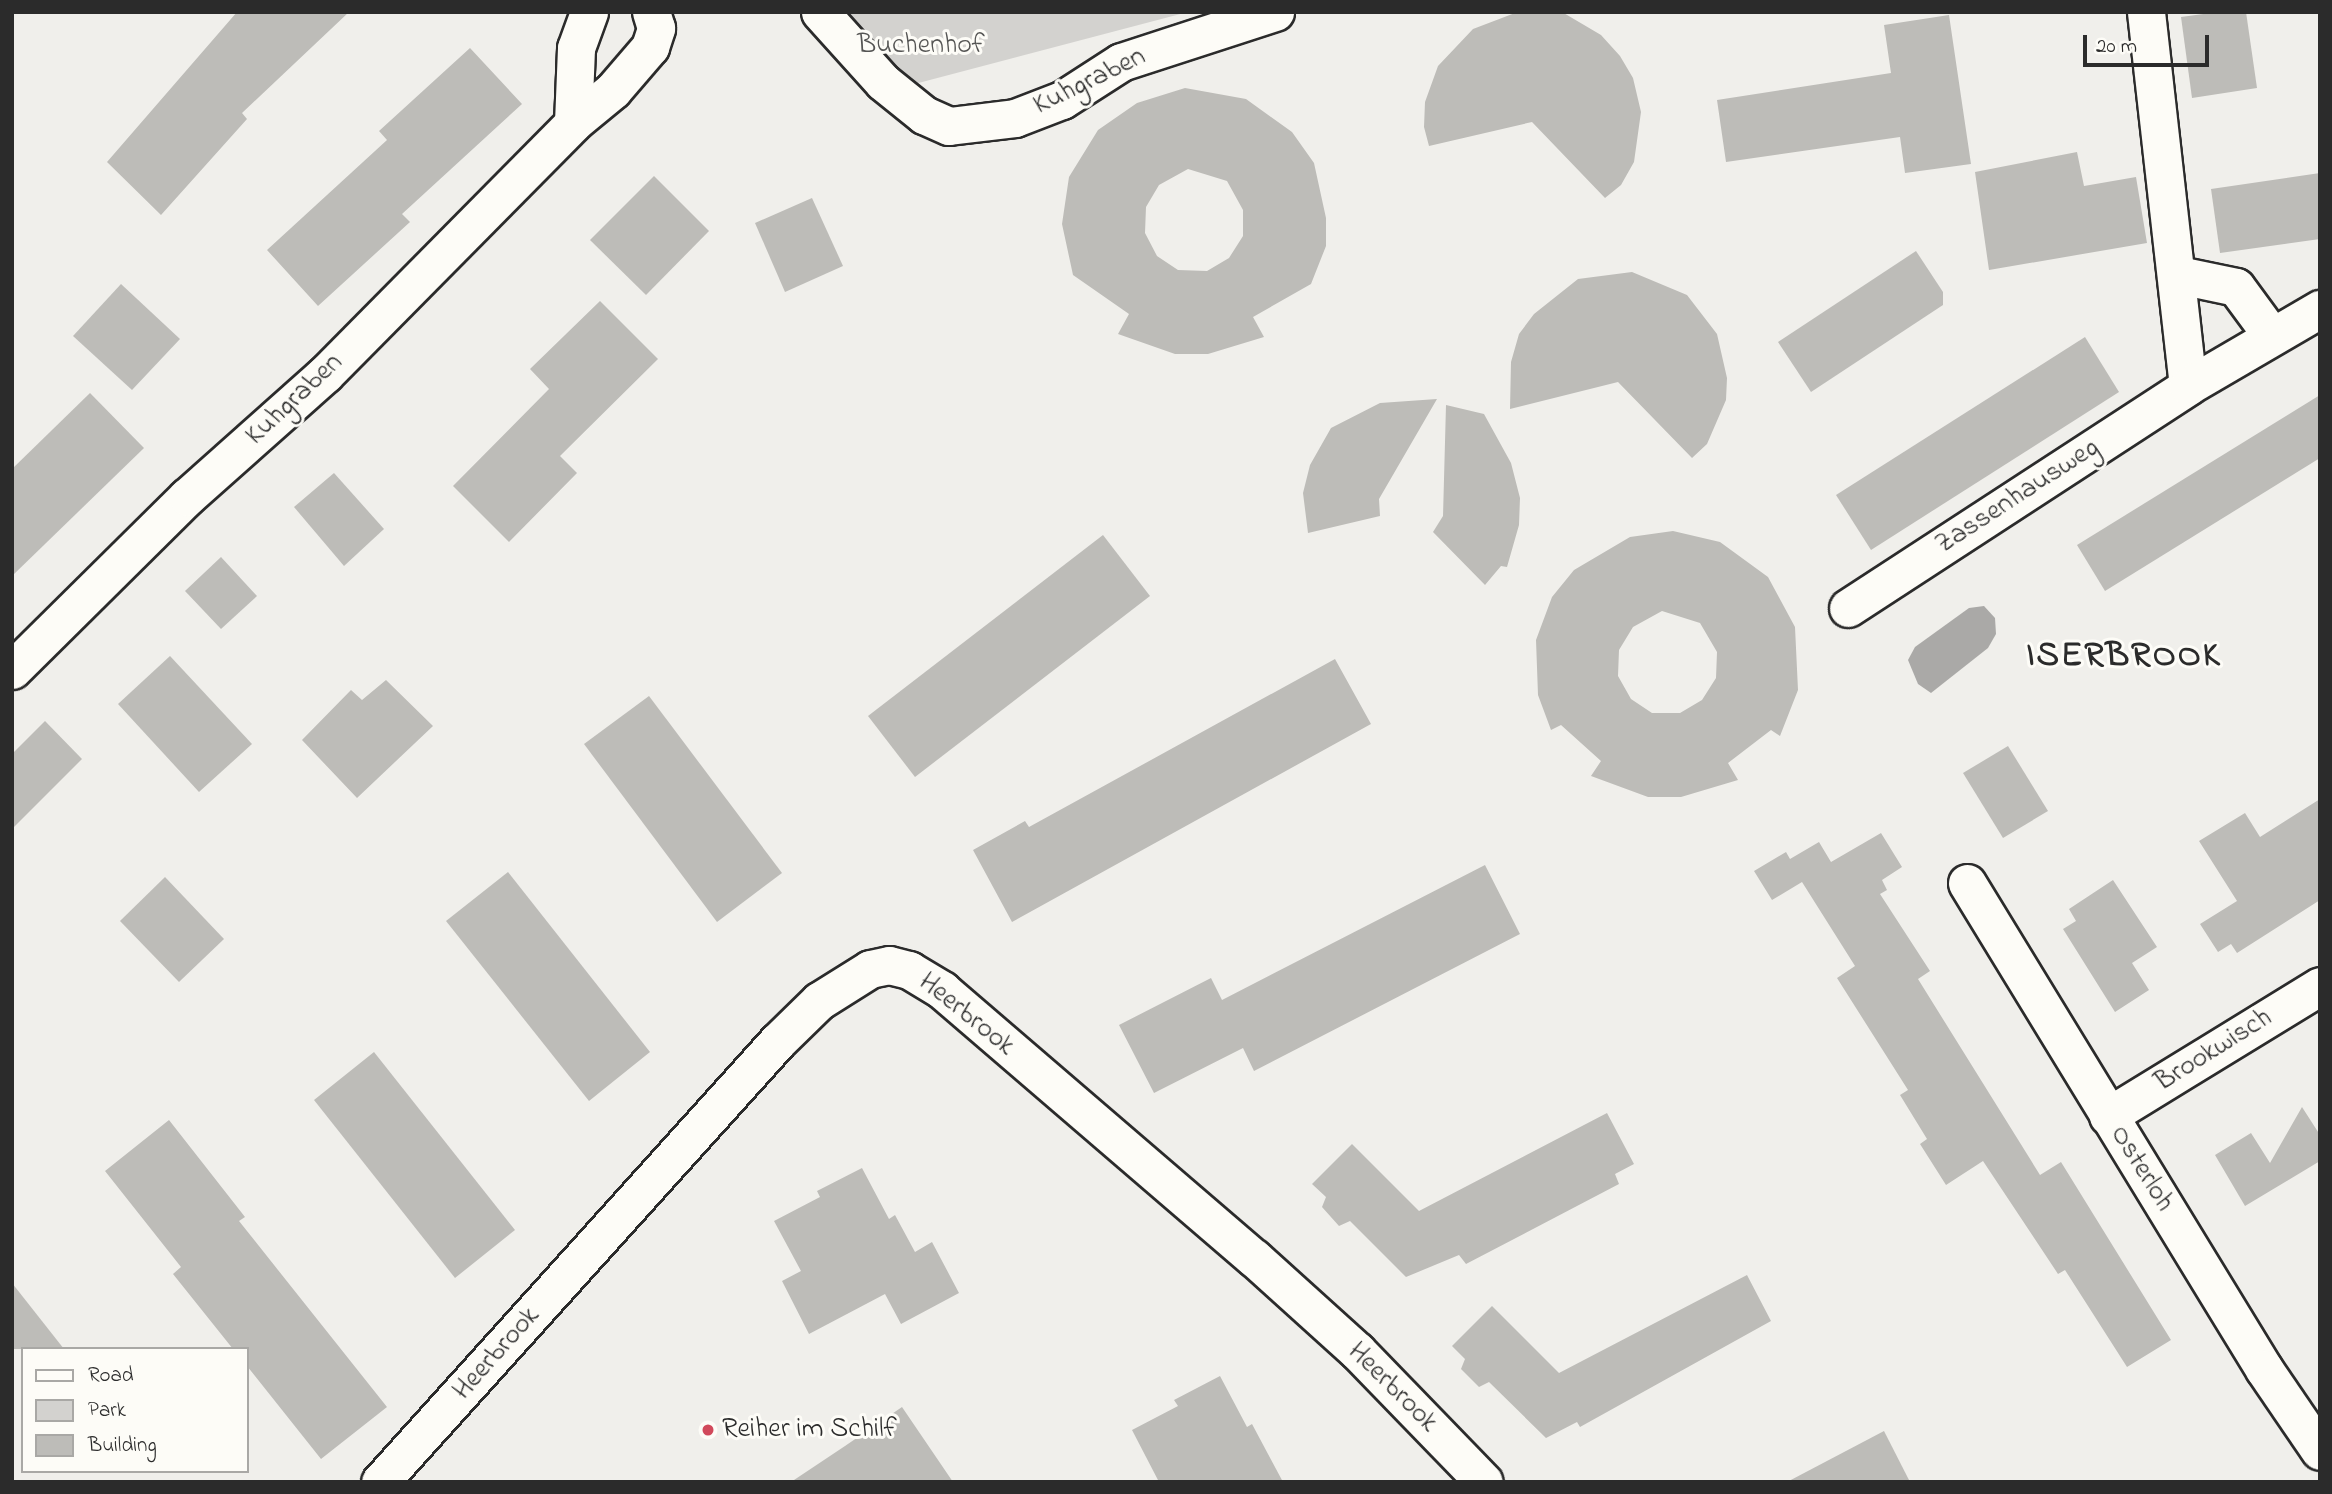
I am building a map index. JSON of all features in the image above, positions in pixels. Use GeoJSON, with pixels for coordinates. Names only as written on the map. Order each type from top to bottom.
{"type":"FeatureCollection","features":[{"type":"Feature","properties":{"kind":"street"},"geometry":{"type":"LineString","coordinates":[[573,123],[576,48],[589,12]]}},
{"type":"Feature","properties":{"kind":"street","name":"Kuhgraben"},"geometry":{"type":"LineString","coordinates":[[12,670],[187,498],[325,374],[573,123],[644,55],[654,38],[651,12]]}},
{"type":"Feature","properties":{"kind":"street","name":"Kuhgraben"},"geometry":{"type":"LineString","coordinates":[[820,12],[883,82],[924,115],[949,126],[1015,118],[1062,100],[1121,62],[1275,12]]}},
{"type":"Feature","properties":{"kind":"street"},"geometry":{"type":"LineString","coordinates":[[2146,12],[2179,275],[2188,386]]}},
{"type":"Feature","properties":{"kind":"street"},"geometry":{"type":"LineString","coordinates":[[2179,275],[2236,287],[2272,336]]}},
{"type":"Feature","properties":{"kind":"street","name":"Zassenhausweg"},"geometry":{"type":"LineString","coordinates":[[1848,608],[2188,386],[2320,309]]}},
{"type":"Feature","properties":{"kind":"street","name":"Osterloh"},"geometry":{"type":"LineString","coordinates":[[1967,883],[2108,1116],[2320,1451]]}},
{"type":"Feature","properties":{"kind":"street","name":"Heerbrook"},"geometry":{"type":"LineString","coordinates":[[380,1482],[777,1042],[819,1001],[870,968],[888,965],[908,970],[942,990],[1254,1258],[1357,1351],[1484,1482]]}},
{"type":"Feature","properties":{"kind":"street","name":"Brookwisch"},"geometry":{"type":"LineString","coordinates":[[2108,1116],[2320,986]]}},
{"type":"Feature","properties":{"kind":"green space","name":"Buchenhof"},"geometry":{"type":"Polygon","coordinates":[[[842,12],[1188,12],[907,86],[842,12]]]}},
{"type":"Feature","properties":{"kind":"shaded area"},"geometry":{"type":"Polygon","coordinates":[[[1984,606],[1995,618],[1996,634],[1988,648],[1931,693],[1918,684],[1908,660],[1915,647],[1969,608],[1984,606]]]}},
{"type":"Feature","properties":{"kind":"building"},"geometry":{"type":"Polygon","coordinates":[[[237,12],[349,12],[242,113],[247,119],[161,215],[107,162],[237,12]]]}},
{"type":"Feature","properties":{"kind":"building"},"geometry":{"type":"Polygon","coordinates":[[[1562,12],[1601,35],[1620,56],[1633,78],[1641,112],[1634,162],[1621,185],[1605,198],[1532,122],[1429,146],[1424,127],[1425,102],[1438,66],[1473,29],[1515,13],[1562,12]]]}},
{"type":"Feature","properties":{"kind":"building"},"geometry":{"type":"Polygon","coordinates":[[[2218,12],[2246,12],[2257,88],[2192,98],[2181,17],[2218,12]]]}},
{"type":"Feature","properties":{"kind":"building"},"geometry":{"type":"Polygon","coordinates":[[[1949,15],[1971,164],[1905,173],[1900,137],[1726,162],[1717,100],[1891,73],[1884,25],[1949,15]]]}},
{"type":"Feature","properties":{"kind":"building"},"geometry":{"type":"Polygon","coordinates":[[[470,48],[522,104],[402,214],[410,222],[318,306],[267,250],[387,140],[379,131],[470,48]]]}},
{"type":"Feature","properties":{"kind":"building"},"geometry":{"type":"Polygon","coordinates":[[[1185,88],[1246,99],[1292,132],[1314,163],[1326,218],[1326,246],[1311,284],[1253,317],[1264,337],[1208,354],[1175,354],[1118,334],[1129,314],[1073,275],[1062,224],[1069,177],[1098,130],[1137,103],[1185,88]],[[1188,169],[1159,185],[1146,207],[1145,233],[1157,256],[1178,270],[1207,271],[1229,258],[1243,236],[1243,210],[1227,181],[1188,169]]]}},
{"type":"Feature","properties":{"kind":"building"},"geometry":{"type":"Polygon","coordinates":[[[2077,152],[2084,186],[2136,177],[2147,243],[1989,270],[1975,172],[2077,152]]]}},
{"type":"Feature","properties":{"kind":"building"},"geometry":{"type":"Polygon","coordinates":[[[2320,173],[2320,239],[2220,253],[2211,189],[2320,173]]]}},
{"type":"Feature","properties":{"kind":"building"},"geometry":{"type":"Polygon","coordinates":[[[654,176],[709,231],[646,295],[590,240],[654,176]]]}},
{"type":"Feature","properties":{"kind":"building"},"geometry":{"type":"Polygon","coordinates":[[[812,198],[843,266],[785,292],[755,223],[812,198]]]}},
{"type":"Feature","properties":{"kind":"building"},"geometry":{"type":"Polygon","coordinates":[[[1916,251],[1943,292],[1943,305],[1811,392],[1778,342],[1916,251]]]}},
{"type":"Feature","properties":{"kind":"building"},"geometry":{"type":"Polygon","coordinates":[[[1632,272],[1687,295],[1717,334],[1727,378],[1726,400],[1707,444],[1692,458],[1618,382],[1510,409],[1511,362],[1519,334],[1534,314],[1578,279],[1632,272]]]}},
{"type":"Feature","properties":{"kind":"building"},"geometry":{"type":"Polygon","coordinates":[[[121,284],[180,339],[132,390],[73,336],[121,284]]]}},
{"type":"Feature","properties":{"kind":"building"},"geometry":{"type":"Polygon","coordinates":[[[600,301],[658,359],[560,456],[577,473],[509,542],[453,486],[549,389],[530,369],[600,301]]]}},
{"type":"Feature","properties":{"kind":"building"},"geometry":{"type":"Polygon","coordinates":[[[2085,337],[2119,392],[1871,550],[1836,495],[2085,337]]]}},
{"type":"Feature","properties":{"kind":"building"},"geometry":{"type":"Polygon","coordinates":[[[90,393],[144,448],[12,576],[12,469],[90,393]]]}},
{"type":"Feature","properties":{"kind":"building"},"geometry":{"type":"Polygon","coordinates":[[[2320,395],[2320,458],[2105,591],[2077,545],[2320,395]]]}},
{"type":"Feature","properties":{"kind":"building"},"geometry":{"type":"Polygon","coordinates":[[[1437,399],[1379,499],[1380,516],[1308,533],[1303,493],[1310,465],[1331,428],[1380,403],[1437,399]]]}},
{"type":"Feature","properties":{"kind":"building"},"geometry":{"type":"Polygon","coordinates":[[[1446,405],[1484,414],[1511,463],[1520,498],[1519,525],[1507,567],[1501,566],[1485,585],[1433,532],[1443,516],[1446,405]]]}},
{"type":"Feature","properties":{"kind":"building"},"geometry":{"type":"Polygon","coordinates":[[[334,473],[384,529],[344,566],[294,507],[334,473]]]}},
{"type":"Feature","properties":{"kind":"building"},"geometry":{"type":"Polygon","coordinates":[[[1673,531],[1720,542],[1768,577],[1795,627],[1798,690],[1780,736],[1771,730],[1728,763],[1738,780],[1681,797],[1648,797],[1591,776],[1601,761],[1561,725],[1551,730],[1538,695],[1536,640],[1552,597],[1574,570],[1630,537],[1673,531]],[[1662,611],[1633,627],[1619,650],[1618,676],[1631,699],[1652,713],[1680,713],[1702,700],[1716,678],[1717,652],[1700,623],[1662,611]]]}},
{"type":"Feature","properties":{"kind":"building"},"geometry":{"type":"Polygon","coordinates":[[[1103,535],[1150,596],[915,777],[868,716],[1103,535]]]}},
{"type":"Feature","properties":{"kind":"building"},"geometry":{"type":"Polygon","coordinates":[[[221,557],[257,596],[221,629],[185,591],[221,557]]]}},
{"type":"Feature","properties":{"kind":"building"},"geometry":{"type":"Polygon","coordinates":[[[170,656],[252,744],[199,792],[118,704],[170,656]]]}},
{"type":"Feature","properties":{"kind":"building"},"geometry":{"type":"Polygon","coordinates":[[[1335,659],[1371,724],[1012,922],[973,850],[1025,821],[1029,827],[1335,659]]]}},
{"type":"Feature","properties":{"kind":"building"},"geometry":{"type":"Polygon","coordinates":[[[386,680],[433,726],[357,798],[302,740],[351,690],[362,700],[386,680]]]}},
{"type":"Feature","properties":{"kind":"building"},"geometry":{"type":"Polygon","coordinates":[[[649,696],[782,873],[717,922],[584,744],[649,696]]]}},
{"type":"Feature","properties":{"kind":"building"},"geometry":{"type":"Polygon","coordinates":[[[45,721],[82,759],[12,829],[12,754],[45,721]]]}},
{"type":"Feature","properties":{"kind":"building"},"geometry":{"type":"Polygon","coordinates":[[[2008,746],[2048,811],[2003,838],[1963,773],[2008,746]]]}},
{"type":"Feature","properties":{"kind":"building"},"geometry":{"type":"Polygon","coordinates":[[[2320,799],[2320,900],[2237,953],[2231,944],[2218,952],[2200,924],[2237,901],[2199,841],[2245,813],[2260,837],[2320,799]]]}},
{"type":"Feature","properties":{"kind":"building"},"geometry":{"type":"Polygon","coordinates":[[[1881,833],[1902,867],[1882,880],[1887,890],[1880,894],[1930,971],[1918,979],[2040,1175],[2061,1162],[2171,1340],[2127,1367],[2065,1270],[2058,1274],[1983,1161],[1946,1185],[1920,1144],[1927,1139],[1900,1095],[1908,1090],[1837,978],[1855,966],[1802,882],[1772,900],[1754,871],[1786,852],[1790,859],[1819,842],[1831,862],[1881,833]]]}},
{"type":"Feature","properties":{"kind":"building"},"geometry":{"type":"Polygon","coordinates":[[[1485,865],[1520,934],[1254,1071],[1243,1048],[1154,1093],[1119,1025],[1211,978],[1222,1000],[1485,865]]]}},
{"type":"Feature","properties":{"kind":"building"},"geometry":{"type":"Polygon","coordinates":[[[508,872],[650,1052],[589,1101],[446,921],[508,872]]]}},
{"type":"Feature","properties":{"kind":"building"},"geometry":{"type":"Polygon","coordinates":[[[165,877],[224,939],[179,982],[120,921],[165,877]]]}},
{"type":"Feature","properties":{"kind":"building"},"geometry":{"type":"Polygon","coordinates":[[[2113,880],[2157,947],[2132,963],[2149,990],[2115,1012],[2063,929],[2076,921],[2069,909],[2113,880]]]}},
{"type":"Feature","properties":{"kind":"building"},"geometry":{"type":"Polygon","coordinates":[[[374,1052],[515,1230],[455,1278],[314,1100],[374,1052]]]}},
{"type":"Feature","properties":{"kind":"building"},"geometry":{"type":"Polygon","coordinates":[[[2302,1107],[2320,1135],[2320,1161],[2245,1206],[2215,1155],[2251,1133],[2270,1163],[2302,1107]]]}},
{"type":"Feature","properties":{"kind":"building"},"geometry":{"type":"Polygon","coordinates":[[[1607,1113],[1634,1164],[1615,1174],[1619,1184],[1466,1264],[1459,1255],[1406,1277],[1350,1221],[1339,1226],[1322,1207],[1326,1197],[1312,1184],[1352,1144],[1419,1211],[1607,1113]]]}},
{"type":"Feature","properties":{"kind":"building"},"geometry":{"type":"Polygon","coordinates":[[[169,1120],[245,1217],[239,1221],[387,1407],[321,1459],[248,1367],[248,1347],[231,1347],[173,1274],[181,1267],[105,1171],[169,1120]]]}},
{"type":"Feature","properties":{"kind":"building"},"geometry":{"type":"Polygon","coordinates":[[[862,1168],[889,1219],[895,1215],[915,1252],[932,1242],[959,1293],[901,1324],[885,1294],[809,1334],[782,1281],[801,1271],[774,1221],[820,1197],[817,1191],[862,1168]]]}},
{"type":"Feature","properties":{"kind":"building"},"geometry":{"type":"Polygon","coordinates":[[[1747,1275],[1771,1321],[1580,1427],[1577,1422],[1546,1438],[1489,1382],[1479,1387],[1461,1369],[1465,1359],[1452,1346],[1492,1306],[1559,1373],[1747,1275]]]}},
{"type":"Feature","properties":{"kind":"building"},"geometry":{"type":"Polygon","coordinates":[[[12,1283],[62,1347],[12,1349],[12,1283]]]}},
{"type":"Feature","properties":{"kind":"building"},"geometry":{"type":"Polygon","coordinates":[[[1220,1376],[1247,1427],[1252,1424],[1283,1482],[1159,1482],[1132,1430],[1178,1406],[1174,1400],[1220,1376]]]}},
{"type":"Feature","properties":{"kind":"building"},"geometry":{"type":"Polygon","coordinates":[[[902,1407],[953,1482],[791,1482],[845,1446],[902,1407]]]}},
{"type":"Feature","properties":{"kind":"building"},"geometry":{"type":"Polygon","coordinates":[[[1884,1431],[1910,1482],[1787,1482],[1884,1431]]]}},
{"type":"Feature","properties":{"kind":"place","name":"Reiher im Schilf"},"geometry":{"type":"Point","coordinates":[708,1430]}},
{"type":"Feature","properties":{"kind":"district","name":"ISERBROOK"},"geometry":{"type":"Point","coordinates":[2124,657]}}]}
